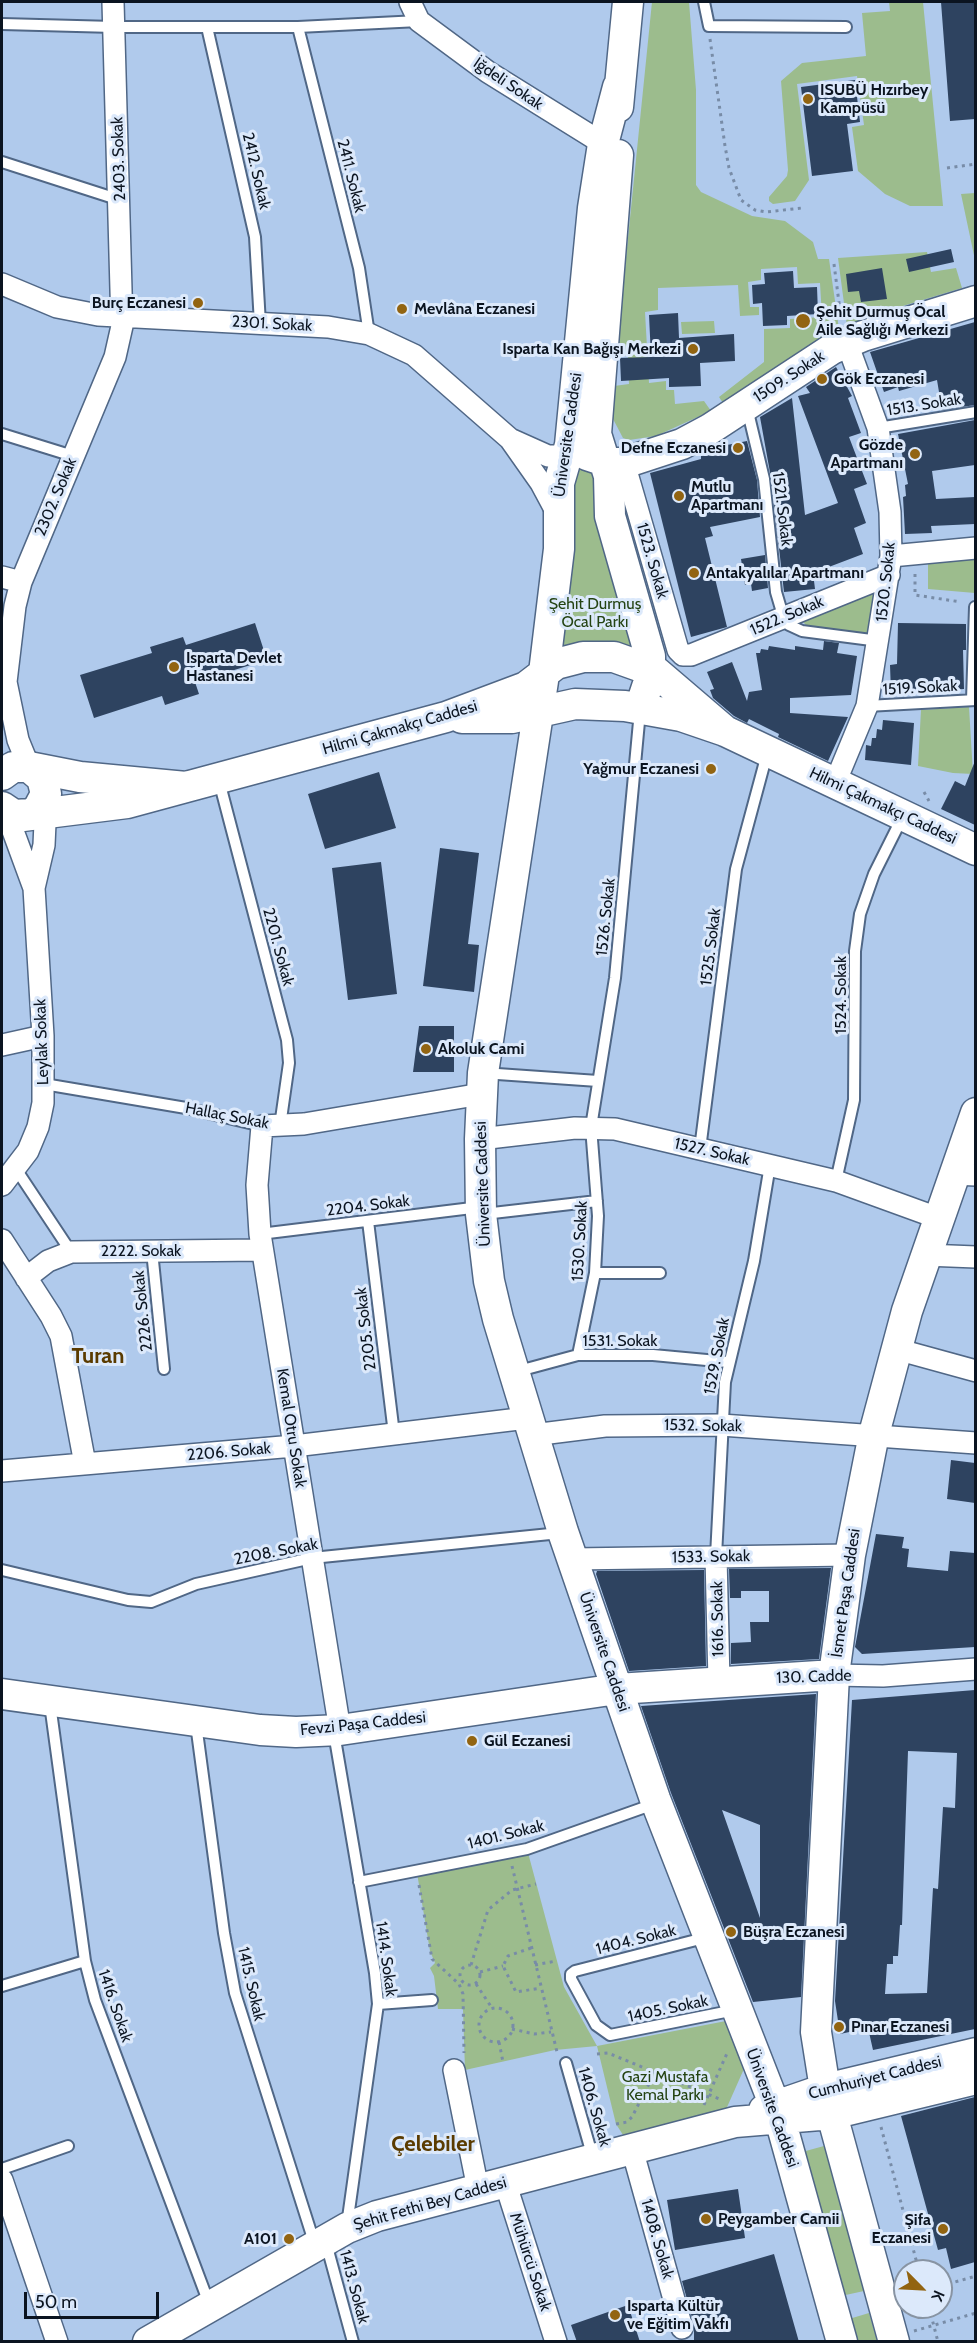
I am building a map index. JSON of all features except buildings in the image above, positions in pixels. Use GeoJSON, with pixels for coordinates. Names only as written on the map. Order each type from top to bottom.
{"type":"FeatureCollection","features":[{"type":"Feature","properties":{"kind":"main road","name":"Üniversite Caddesi"},"geometry":{"type":"LineString","coordinates":[[628,2],[610,148],[596,434],[621,468],[610,516],[648,648],[651,670],[640,708]]}},
{"type":"Feature","properties":{"kind":"main road","name":"Üniversite Caddesi"},"geometry":{"type":"LineString","coordinates":[[610,148],[593,208],[567,456],[559,483],[559,549],[544,675],[482,1084],[481,1211],[489,1281],[530,1427],[568,1546],[657,1803],[735,2010],[777,2113],[842,2342]]}},
{"type":"Feature","properties":{"kind":"main road","name":"1509. Sokak"},"geometry":{"type":"LineString","coordinates":[[567,456],[585,455],[621,468],[695,438],[815,358],[845,335],[975,301]]}},
{"type":"Feature","properties":{"kind":"main road","name":"Hilmi Çakmakçı Caddesi"},"geometry":{"type":"LineString","coordinates":[[21,809],[127,803],[446,717],[526,687],[556,664],[598,655],[623,659],[651,670],[725,731]]}},
{"type":"Feature","properties":{"kind":"main road","name":"Hilmi Çakmakçı Caddesi"},"geometry":{"type":"LineString","coordinates":[[446,717],[513,718],[575,704],[640,708],[681,716],[725,731],[975,850]]}},
{"type":"Feature","properties":{"kind":"main road","name":"Hilmi Çakmakçı Caddesi"},"geometry":{"type":"LineString","coordinates":[[13,768],[186,787]]}},
{"type":"Feature","properties":{"kind":"main road"},"geometry":{"type":"LineString","coordinates":[[13,768],[42,778],[21,809]]}},
{"type":"Feature","properties":{"kind":"main road","name":"İsmet Paşa Caddesi"},"geometry":{"type":"LineString","coordinates":[[829,2101],[816,2031],[834,1675],[850,1555],[874,1434],[896,1348],[938,1218],[964,1175],[975,1113]]}},
{"type":"Feature","properties":{"kind":"main road","name":"130. Cadde"},"geometry":{"type":"LineString","coordinates":[[617,1689],[834,1675]]}},
{"type":"Feature","properties":{"kind":"main road","name":"Fevzi Paşa Caddesi"},"geometry":{"type":"LineString","coordinates":[[2,1694],[260,1730],[337,1730],[617,1689]]}},
{"type":"Feature","properties":{"kind":"main road","name":"Cumhuriyet Caddesi"},"geometry":{"type":"LineString","coordinates":[[829,2101],[975,2053]]}},
{"type":"Feature","properties":{"kind":"main road","name":"Cumhuriyet Caddesi"},"geometry":{"type":"LineString","coordinates":[[777,2113],[829,2101],[975,2079]]}},
{"type":"Feature","properties":{"kind":"main road"},"geometry":{"type":"LineString","coordinates":[[829,2101],[902,2337]]}},
{"type":"Feature","properties":{"kind":"main road","name":"Şehit Fethi Bey Caddesi"},"geometry":{"type":"LineString","coordinates":[[148,2342],[329,2238],[378,2216],[593,2159],[624,2137],[692,2134],[732,2113],[777,2113]]}},
{"type":"Feature","properties":{"kind":"street","name":"2403. Sokak"},"geometry":{"type":"LineString","coordinates":[[113,2],[123,317]]}},
{"type":"Feature","properties":{"kind":"street","name":"İğdeli Sokak"},"geometry":{"type":"LineString","coordinates":[[414,11],[489,72],[610,148]]}},
{"type":"Feature","properties":{"kind":"street","name":"2301. Sokak"},"geometry":{"type":"LineString","coordinates":[[2,284],[75,312],[123,317],[328,327],[369,334],[414,355],[510,439],[548,494],[560,523]]}},
{"type":"Feature","properties":{"kind":"street","name":"2302. Sokak"},"geometry":{"type":"LineString","coordinates":[[13,768],[18,740],[4,692],[15,606],[11,580],[74,456],[115,357],[123,317]]}},
{"type":"Feature","properties":{"kind":"street","name":"1520. Sokak"},"geometry":{"type":"LineString","coordinates":[[835,783],[867,706],[890,565],[890,512],[878,428],[845,335]]}},
{"type":"Feature","properties":{"kind":"street","name":"2301. Sokak"},"geometry":{"type":"LineString","coordinates":[[510,439],[548,456],[567,456]]}},
{"type":"Feature","properties":{"kind":"street","name":"1523. Sokak"},"geometry":{"type":"LineString","coordinates":[[621,468],[678,650],[685,656]]}},
{"type":"Feature","properties":{"kind":"street","name":"1522. Sokak"},"geometry":{"type":"LineString","coordinates":[[685,656],[784,618],[890,565],[975,548]]}},
{"type":"Feature","properties":{"kind":"street","name":"Leylak Sokak"},"geometry":{"type":"LineString","coordinates":[[2,1185],[28,1150],[38,1127],[45,1084],[34,888],[21,809]]}},
{"type":"Feature","properties":{"kind":"street","name":"Leylak Sokak"},"geometry":{"type":"LineString","coordinates":[[21,809],[44,845],[34,888]]}},
{"type":"Feature","properties":{"kind":"street"},"geometry":{"type":"LineString","coordinates":[[2,1045],[43,1036]]}},
{"type":"Feature","properties":{"kind":"street","name":"Hallaç Sokak"},"geometry":{"type":"LineString","coordinates":[[272,1126],[482,1084]]}},
{"type":"Feature","properties":{"kind":"street","name":"Kemal Otru Sokak"},"geometry":{"type":"LineString","coordinates":[[272,1126],[257,1185],[261,1242],[337,1730]]}},
{"type":"Feature","properties":{"kind":"street","name":"1527. Sokak"},"geometry":{"type":"LineString","coordinates":[[480,1139],[591,1127],[615,1129],[836,1181],[938,1218]]}},
{"type":"Feature","properties":{"kind":"street"},"geometry":{"type":"LineString","coordinates":[[2,1240],[51,1316],[61,1336],[85,1464]]}},
{"type":"Feature","properties":{"kind":"street","name":"2222. Sokak"},"geometry":{"type":"LineString","coordinates":[[26,1278],[48,1261],[70,1252],[152,1251],[261,1242]]}},
{"type":"Feature","properties":{"kind":"street"},"geometry":{"type":"LineString","coordinates":[[926,1255],[975,1257]]}},
{"type":"Feature","properties":{"kind":"street"},"geometry":{"type":"LineString","coordinates":[[896,1348],[975,1371]]}},
{"type":"Feature","properties":{"kind":"street","name":"1532. Sokak"},"geometry":{"type":"LineString","coordinates":[[530,1427],[721,1425],[874,1434],[975,1443]]}},
{"type":"Feature","properties":{"kind":"street","name":"2206. Sokak"},"geometry":{"type":"LineString","coordinates":[[2,1471],[294,1446],[394,1434],[530,1427]]}},
{"type":"Feature","properties":{"kind":"street","name":"1533. Sokak"},"geometry":{"type":"LineString","coordinates":[[568,1546],[716,1556],[850,1555]]}},
{"type":"Feature","properties":{"kind":"street","name":"1616. Sokak"},"geometry":{"type":"LineString","coordinates":[[716,1556],[719,1682]]}},
{"type":"Feature","properties":{"kind":"street","name":"130. Cadde"},"geometry":{"type":"LineString","coordinates":[[834,1675],[883,1676],[975,1669]]}},
{"type":"Feature","properties":{"kind":"street","name":"Mühürcü Sokak"},"geometry":{"type":"LineString","coordinates":[[459,2065],[491,2185],[556,2342]]}},
{"type":"Feature","properties":{"kind":"street","name":"1408. Sokak"},"geometry":{"type":"LineString","coordinates":[[624,2137],[682,2328]]}},
{"type":"Feature","properties":{"kind":"street"},"geometry":{"type":"LineString","coordinates":[[2,2180],[57,2342]]}},
{"type":"Feature","properties":{"kind":"lane"},"geometry":{"type":"LineString","coordinates":[[704,2],[709,26],[846,27]]}},
{"type":"Feature","properties":{"kind":"lane"},"geometry":{"type":"LineString","coordinates":[[2,24],[114,27],[298,27],[414,11]]}},
{"type":"Feature","properties":{"kind":"lane","name":"2412. Sokak"},"geometry":{"type":"LineString","coordinates":[[207,27],[255,237],[260,324]]}},
{"type":"Feature","properties":{"kind":"lane","name":"2411. Sokak"},"geometry":{"type":"LineString","coordinates":[[298,27],[359,268],[369,334]]}},
{"type":"Feature","properties":{"kind":"lane"},"geometry":{"type":"LineString","coordinates":[[2,162],[120,200]]}},
{"type":"Feature","properties":{"kind":"lane","name":"1521. Sokak"},"geometry":{"type":"LineString","coordinates":[[746,405],[764,479],[776,592],[784,618]]}},
{"type":"Feature","properties":{"kind":"lane","name":"1513. Sokak"},"geometry":{"type":"LineString","coordinates":[[878,428],[975,412]]}},
{"type":"Feature","properties":{"kind":"lane"},"geometry":{"type":"LineString","coordinates":[[2,434],[74,456]]}},
{"type":"Feature","properties":{"kind":"lane"},"geometry":{"type":"LineString","coordinates":[[974,700],[975,607]]}},
{"type":"Feature","properties":{"kind":"lane"},"geometry":{"type":"LineString","coordinates":[[784,618],[789,625],[802,631],[879,641]]}},
{"type":"Feature","properties":{"kind":"lane","name":"1519. Sokak"},"geometry":{"type":"LineString","coordinates":[[867,706],[974,700]]}},
{"type":"Feature","properties":{"kind":"lane","name":"1526. Sokak"},"geometry":{"type":"LineString","coordinates":[[591,1127],[615,978],[640,708]]}},
{"type":"Feature","properties":{"kind":"lane","name":"1525. Sokak"},"geometry":{"type":"LineString","coordinates":[[700,1149],[736,869],[767,751]]}},
{"type":"Feature","properties":{"kind":"lane","name":"2201. Sokak"},"geometry":{"type":"LineString","coordinates":[[219,778],[287,1040],[289,1063],[272,1126]]}},
{"type":"Feature","properties":{"kind":"lane","name":"1524. Sokak"},"geometry":{"type":"LineString","coordinates":[[836,1181],[854,1101],[855,951],[860,914],[874,874],[903,815]]}},
{"type":"Feature","properties":{"kind":"lane"},"geometry":{"type":"LineString","coordinates":[[482,1084],[598,1081]]}},
{"type":"Feature","properties":{"kind":"lane","name":"Hallaç Sokak"},"geometry":{"type":"LineString","coordinates":[[45,1084],[186,1107],[272,1126]]}},
{"type":"Feature","properties":{"kind":"lane","name":"1530. Sokak"},"geometry":{"type":"LineString","coordinates":[[578,1355],[595,1273],[597,1201],[591,1127]]}},
{"type":"Feature","properties":{"kind":"lane","name":"1529. Sokak"},"geometry":{"type":"LineString","coordinates":[[716,1556],[721,1425],[728,1362],[754,1261],[770,1165]]}},
{"type":"Feature","properties":{"kind":"lane"},"geometry":{"type":"LineString","coordinates":[[16,1169],[70,1252]]}},
{"type":"Feature","properties":{"kind":"lane","name":"2204. Sokak"},"geometry":{"type":"LineString","coordinates":[[261,1242],[368,1221],[597,1201]]}},
{"type":"Feature","properties":{"kind":"lane","name":"2205. Sokak"},"geometry":{"type":"LineString","coordinates":[[368,1221],[394,1434]]}},
{"type":"Feature","properties":{"kind":"lane","name":"2226. Sokak"},"geometry":{"type":"LineString","coordinates":[[152,1251],[164,1369]]}},
{"type":"Feature","properties":{"kind":"lane"},"geometry":{"type":"LineString","coordinates":[[595,1273],[660,1273]]}},
{"type":"Feature","properties":{"kind":"lane","name":"1531. Sokak"},"geometry":{"type":"LineString","coordinates":[[513,1372],[578,1355],[653,1355],[728,1362]]}},
{"type":"Feature","properties":{"kind":"lane","name":"2208. Sokak"},"geometry":{"type":"LineString","coordinates":[[2,1570],[128,1600],[151,1602],[196,1584],[312,1558],[568,1546]]}},
{"type":"Feature","properties":{"kind":"lane","name":"1416. Sokak"},"geometry":{"type":"LineString","coordinates":[[50,1700],[85,1961],[95,2000],[211,2306]]}},
{"type":"Feature","properties":{"kind":"lane","name":"1415. Sokak"},"geometry":{"type":"LineString","coordinates":[[195,1721],[235,1993],[329,2238]]}},
{"type":"Feature","properties":{"kind":"lane","name":"1414. Sokak"},"geometry":{"type":"LineString","coordinates":[[329,2238],[378,2004],[337,1730]]}},
{"type":"Feature","properties":{"kind":"lane","name":"1401. Sokak"},"geometry":{"type":"LineString","coordinates":[[360,1882],[527,1849],[657,1803]]}},
{"type":"Feature","properties":{"kind":"lane","name":"1404. Sokak"},"geometry":{"type":"LineString","coordinates":[[608,2035],[588,2013],[571,1979],[573,1972],[708,1937]]}},
{"type":"Feature","properties":{"kind":"lane"},"geometry":{"type":"LineString","coordinates":[[2,1986],[85,1961]]}},
{"type":"Feature","properties":{"kind":"lane"},"geometry":{"type":"LineString","coordinates":[[378,2004],[432,2000]]}},
{"type":"Feature","properties":{"kind":"lane","name":"1405. Sokak"},"geometry":{"type":"LineString","coordinates":[[608,2035],[735,2010]]}},
{"type":"Feature","properties":{"kind":"lane","name":"1406. Sokak"},"geometry":{"type":"LineString","coordinates":[[566,2063],[593,2159]]}},
{"type":"Feature","properties":{"kind":"lane"},"geometry":{"type":"LineString","coordinates":[[2,2169],[68,2146]]}},
{"type":"Feature","properties":{"kind":"lane","name":"1413. Sokak"},"geometry":{"type":"LineString","coordinates":[[329,2238],[353,2342]]}},
{"type":"Feature","properties":{"kind":"path"},"geometry":{"type":"LineString","coordinates":[[709,26],[725,146],[736,190],[741,200],[755,210],[780,212],[802,208]]}},
{"type":"Feature","properties":{"kind":"path"},"geometry":{"type":"LineString","coordinates":[[947,168],[975,164]]}},
{"type":"Feature","properties":{"kind":"path"},"geometry":{"type":"LineString","coordinates":[[834,264],[845,335]]}},
{"type":"Feature","properties":{"kind":"path"},"geometry":{"type":"LineString","coordinates":[[915,595],[941,597],[975,607]]}},
{"type":"Feature","properties":{"kind":"path"},"geometry":{"type":"LineString","coordinates":[[924,792],[930,804]]}},
{"type":"Feature","properties":{"kind":"path"},"geometry":{"type":"LineString","coordinates":[[512,1864],[555,2050],[566,2063]]}},
{"type":"Feature","properties":{"kind":"path"},"geometry":{"type":"LineString","coordinates":[[419,1884],[432,1959],[462,1984],[476,1984]]}},
{"type":"Feature","properties":{"kind":"path"},"geometry":{"type":"LineString","coordinates":[[459,2065],[463,1994],[461,1971],[471,1965],[485,1913],[508,1892],[517,1887],[536,1884]]}},
{"type":"Feature","properties":{"kind":"path"},"geometry":{"type":"LineString","coordinates":[[480,1972],[503,1966],[508,1956],[531,1948]]}},
{"type":"Feature","properties":{"kind":"path"},"geometry":{"type":"LineString","coordinates":[[536,1965],[556,1961]]}},
{"type":"Feature","properties":{"kind":"path"},"geometry":{"type":"LineString","coordinates":[[471,1965],[480,1972]]}},
{"type":"Feature","properties":{"kind":"path"},"geometry":{"type":"LineString","coordinates":[[503,1966],[516,1992],[541,1988]]}},
{"type":"Feature","properties":{"kind":"path"},"geometry":{"type":"LineString","coordinates":[[476,1984],[480,1972]]}},
{"type":"Feature","properties":{"kind":"path"},"geometry":{"type":"LineString","coordinates":[[476,1984],[492,2008]]}},
{"type":"Feature","properties":{"kind":"path"},"geometry":{"type":"LineString","coordinates":[[492,2008],[501,2008],[510,2015],[512,2029],[509,2036],[499,2042],[488,2040],[479,2027],[480,2017],[492,2008]]}},
{"type":"Feature","properties":{"kind":"path"},"geometry":{"type":"LineString","coordinates":[[512,2029],[534,2034],[551,2032]]}},
{"type":"Feature","properties":{"kind":"path"},"geometry":{"type":"LineString","coordinates":[[499,2042],[503,2062]]}},
{"type":"Feature","properties":{"kind":"path"},"geometry":{"type":"LineString","coordinates":[[692,2134],[730,2048]]}},
{"type":"Feature","properties":{"kind":"path"},"geometry":{"type":"LineString","coordinates":[[597,2054],[608,2053],[709,2094],[732,2113]]}},
{"type":"Feature","properties":{"kind":"path"},"geometry":{"type":"LineString","coordinates":[[624,2137],[627,2122],[632,2117],[655,2072]]}},
{"type":"Feature","properties":{"kind":"path"},"geometry":{"type":"LineString","coordinates":[[880,2122],[916,2259]]}},
{"type":"Feature","properties":{"kind":"path"},"geometry":{"type":"LineString","coordinates":[[953,2282],[975,2276]]}},
{"type":"Feature","properties":{"kind":"path"},"geometry":{"type":"LineString","coordinates":[[902,2337],[975,2313]]}},
{"type":"Feature","properties":{"kind":"path"},"geometry":{"type":"LineString","coordinates":[[932,2319],[938,2342]]}},
{"type":"Feature","properties":{"kind":"green space"},"geometry":{"type":"Polygon","coordinates":[[[652,2],[689,2],[696,90],[696,185],[701,192],[752,216],[785,221],[813,242],[818,259],[829,259],[839,329],[800,351],[723,403],[719,397],[764,362],[764,329],[790,328],[790,319],[822,317],[820,283],[798,284],[797,267],[761,269],[761,280],[748,282],[750,307],[759,307],[759,315],[740,316],[738,285],[658,288],[658,310],[645,312],[649,383],[666,381],[666,390],[674,390],[675,404],[704,401],[711,411],[656,436],[629,440],[623,438],[612,417],[614,386],[629,384],[628,356],[616,356],[652,2]]]}},
{"type":"Feature","properties":{"kind":"green space"},"geometry":{"type":"Polygon","coordinates":[[[889,2],[923,2],[943,206],[910,206],[885,194],[858,171],[852,127],[864,125],[857,76],[797,84],[809,180],[795,201],[773,204],[769,201],[769,197],[787,176],[788,170],[781,81],[802,63],[866,56],[862,13],[890,11],[889,2]]]}},
{"type":"Feature","properties":{"kind":"green space"},"geometry":{"type":"Polygon","coordinates":[[[975,193],[975,260],[961,194],[975,193]]]}},
{"type":"Feature","properties":{"kind":"green space"},"geometry":{"type":"Polygon","coordinates":[[[927,252],[931,272],[956,268],[962,288],[870,316],[847,326],[838,258],[927,252]]]}},
{"type":"Feature","properties":{"kind":"green space"},"geometry":{"type":"Polygon","coordinates":[[[714,321],[715,333],[682,334],[681,322],[714,321]]]}},
{"type":"Feature","properties":{"kind":"green space","name":"Şehit Durmuş Öcal Parkı"},"geometry":{"type":"Polygon","coordinates":[[[593,467],[640,651],[560,652],[568,481],[577,468],[593,467]]]}},
{"type":"Feature","properties":{"kind":"green space"},"geometry":{"type":"Polygon","coordinates":[[[975,557],[975,593],[928,589],[928,561],[975,557]]]}},
{"type":"Feature","properties":{"kind":"green space"},"geometry":{"type":"Polygon","coordinates":[[[879,587],[873,634],[807,626],[803,622],[803,620],[879,587]]]}},
{"type":"Feature","properties":{"kind":"green space"},"geometry":{"type":"Polygon","coordinates":[[[969,707],[973,774],[953,773],[918,766],[921,710],[969,707]]]}},
{"type":"Feature","properties":{"kind":"green space"},"geometry":{"type":"Polygon","coordinates":[[[527,1849],[564,1987],[597,2046],[555,2050],[465,2070],[463,2009],[438,2009],[434,1976],[430,1968],[435,1963],[430,1951],[417,1873],[527,1849]]]}},
{"type":"Feature","properties":{"kind":"green space","name":"Gazi Mustafa Kemal Parkı"},"geometry":{"type":"Polygon","coordinates":[[[726,2021],[747,2062],[720,2123],[632,2149],[616,2124],[597,2046],[726,2021]]]}},
{"type":"Feature","properties":{"kind":"green space"},"geometry":{"type":"Polygon","coordinates":[[[824,2146],[828,2148],[866,2287],[864,2291],[841,2296],[802,2152],[824,2146]]]}},
{"type":"Feature","properties":{"kind":"green space"},"geometry":{"type":"Polygon","coordinates":[[[869,2313],[877,2341],[855,2341],[849,2319],[869,2313]]]}},
{"type":"Feature","properties":{"kind":"place","name":"ISUBÜ Hızırbey Kampüsü"},"geometry":{"type":"Point","coordinates":[808,99]}},
{"type":"Feature","properties":{"kind":"place","name":"Burç Eczanesi"},"geometry":{"type":"Point","coordinates":[198,303]}},
{"type":"Feature","properties":{"kind":"place","name":"Mevlâna Eczanesi"},"geometry":{"type":"Point","coordinates":[402,309]}},
{"type":"Feature","properties":{"kind":"place","name":"Şehit Durmuş Öcal Aile Sağlığı Merkezi"},"geometry":{"type":"Point","coordinates":[803,321]}},
{"type":"Feature","properties":{"kind":"place","name":"Isparta Kan Bağışı Merkezi"},"geometry":{"type":"Point","coordinates":[693,349]}},
{"type":"Feature","properties":{"kind":"place","name":"Gök Eczanesi"},"geometry":{"type":"Point","coordinates":[822,379]}},
{"type":"Feature","properties":{"kind":"place","name":"Defne Eczanesi"},"geometry":{"type":"Point","coordinates":[738,448]}},
{"type":"Feature","properties":{"kind":"place","name":"Gözde Apartmanı"},"geometry":{"type":"Point","coordinates":[915,454]}},
{"type":"Feature","properties":{"kind":"place","name":"Mutlu Apartmanı"},"geometry":{"type":"Point","coordinates":[679,496]}},
{"type":"Feature","properties":{"kind":"place","name":"Antakyalılar Apartmanı"},"geometry":{"type":"Point","coordinates":[694,573]}},
{"type":"Feature","properties":{"kind":"place","name":"Isparta Devlet Hastanesi"},"geometry":{"type":"Point","coordinates":[174,667]}},
{"type":"Feature","properties":{"kind":"place","name":"Yağmur Eczanesi"},"geometry":{"type":"Point","coordinates":[711,769]}},
{"type":"Feature","properties":{"kind":"place","name":"Akoluk Cami"},"geometry":{"type":"Point","coordinates":[426,1049]}},
{"type":"Feature","properties":{"kind":"place","name":"Gül Eczanesi"},"geometry":{"type":"Point","coordinates":[472,1741]}},
{"type":"Feature","properties":{"kind":"place","name":"Büşra Eczanesi"},"geometry":{"type":"Point","coordinates":[731,1932]}},
{"type":"Feature","properties":{"kind":"place","name":"Pınar Eczanesi"},"geometry":{"type":"Point","coordinates":[839,2027]}},
{"type":"Feature","properties":{"kind":"place","name":"Peygamber Camii"},"geometry":{"type":"Point","coordinates":[706,2219]}},
{"type":"Feature","properties":{"kind":"place","name":"Şifa Eczanesi"},"geometry":{"type":"Point","coordinates":[943,2229]}},
{"type":"Feature","properties":{"kind":"place","name":"A101"},"geometry":{"type":"Point","coordinates":[289,2239]}},
{"type":"Feature","properties":{"kind":"place","name":"Isparta Kültür ve Eğitim Vakfı"},"geometry":{"type":"Point","coordinates":[615,2315]}},
{"type":"Feature","properties":{"kind":"district","name":"Turan"},"geometry":{"type":"Point","coordinates":[98,1357]}},
{"type":"Feature","properties":{"kind":"district","name":"Çelebiler"},"geometry":{"type":"Point","coordinates":[433,2145]}}]}
